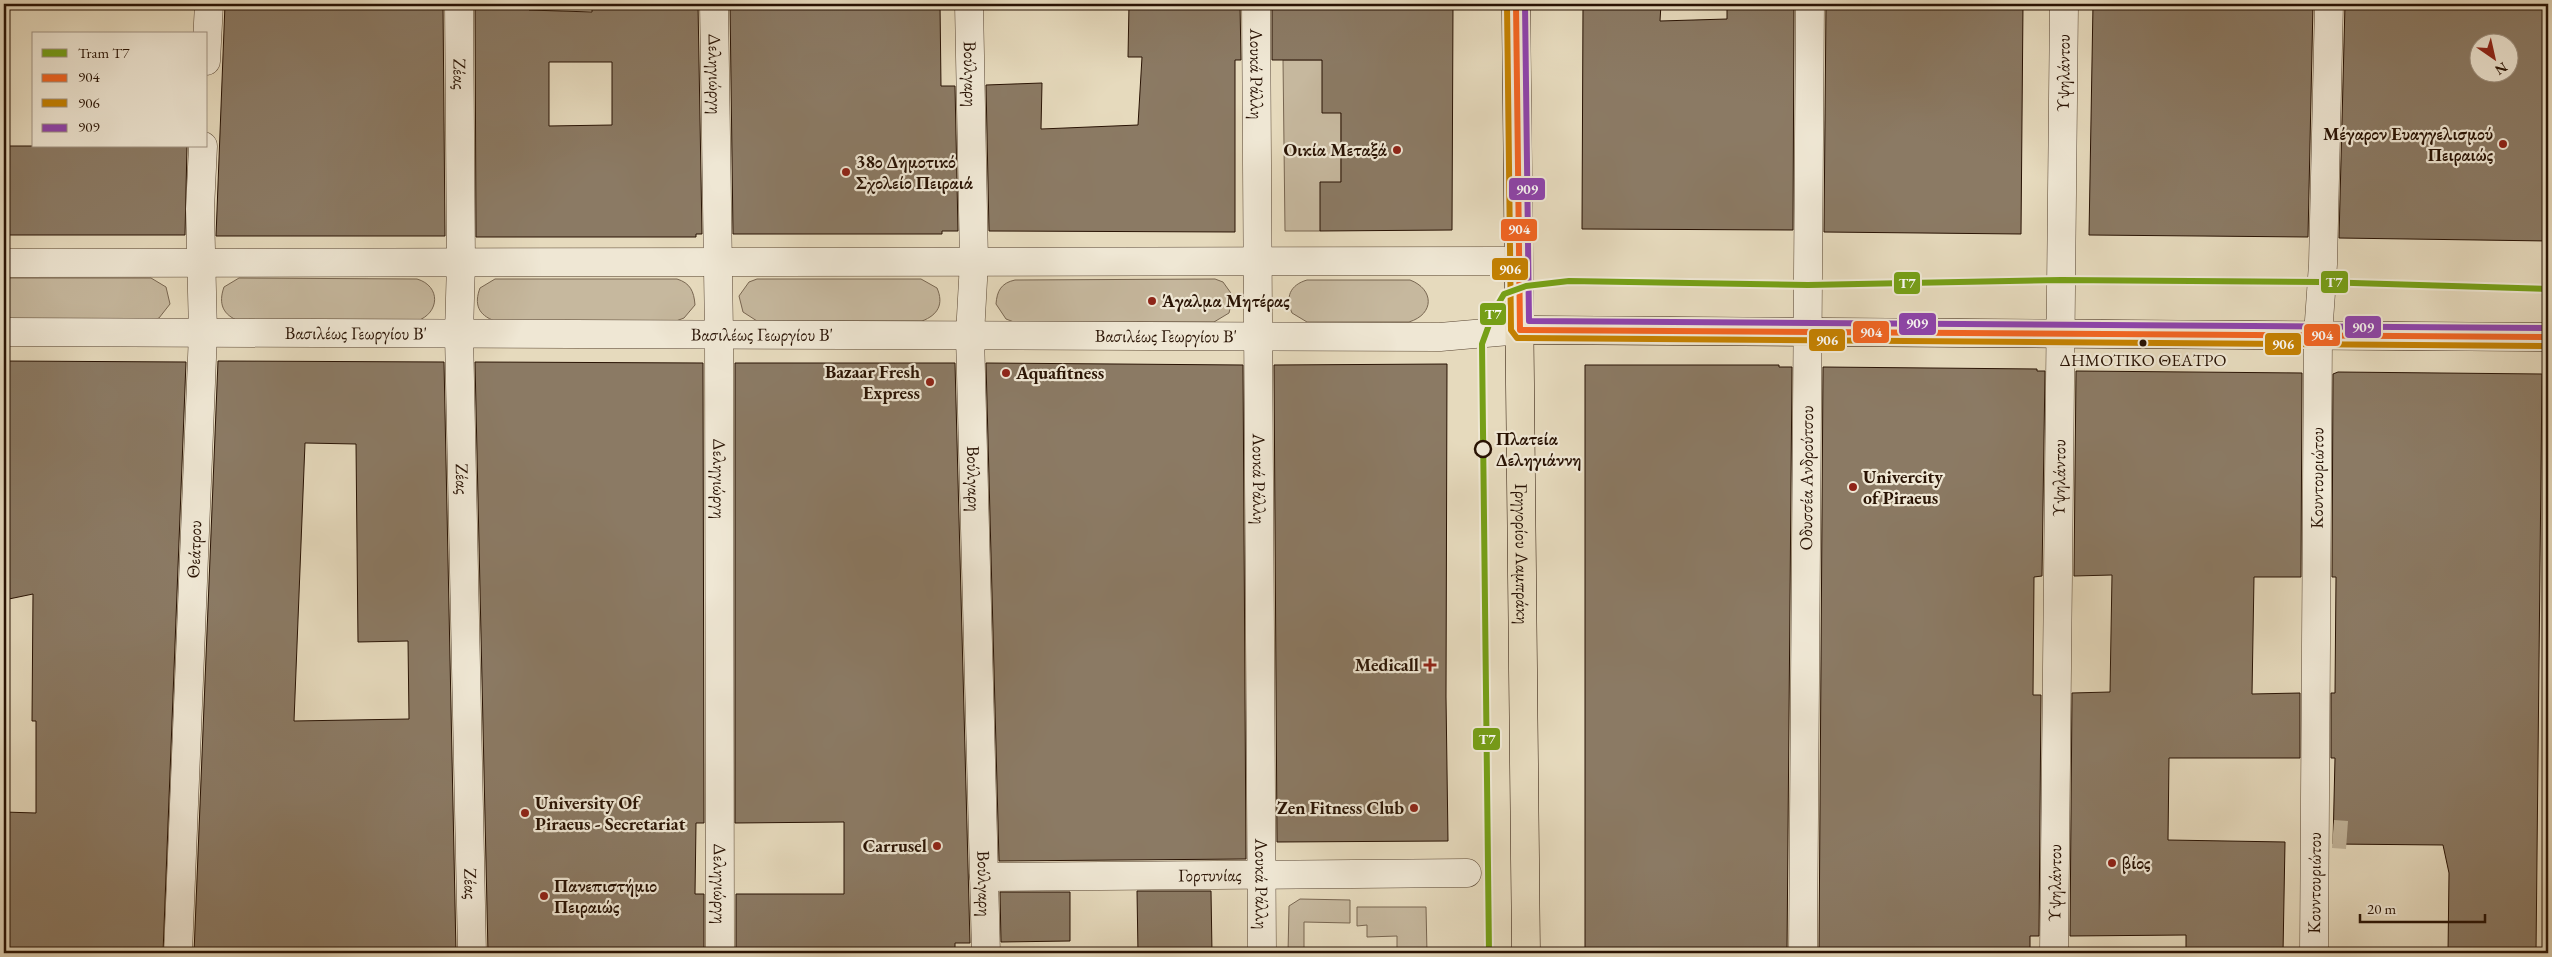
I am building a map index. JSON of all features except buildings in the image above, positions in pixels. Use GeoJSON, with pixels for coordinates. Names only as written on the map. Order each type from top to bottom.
{"type":"FeatureCollection","features":[{"type":"Feature","properties":{"kind":"main road","name":"Γρηγορίου Λαμπράκη"},"geometry":{"type":"LineString","coordinates":[[1516,4],[1526,953]]}},
{"type":"Feature","properties":{"kind":"main road"},"geometry":{"type":"LineString","coordinates":[[1520,330],[2548,337]]}},
{"type":"Feature","properties":{"kind":"street"},"geometry":{"type":"LineString","coordinates":[[208,32],[209,4]]}},
{"type":"Feature","properties":{"kind":"street","name":"Ζέας"},"geometry":{"type":"LineString","coordinates":[[459,4],[461,262],[459,334],[472,953]]}},
{"type":"Feature","properties":{"kind":"street","name":"Δεληγιώργη"},"geometry":{"type":"LineString","coordinates":[[714,4],[719,335],[720,953]]}},
{"type":"Feature","properties":{"kind":"street","name":"Βούλγαρη"},"geometry":{"type":"LineString","coordinates":[[969,4],[974,262],[970,336],[986,953]]}},
{"type":"Feature","properties":{"kind":"street","name":"Λουκά Ράλλη"},"geometry":{"type":"LineString","coordinates":[[1256,4],[1263,873],[1262,953]]}},
{"type":"Feature","properties":{"kind":"street","name":"Οδυσσέα Ανδρούτσου"},"geometry":{"type":"LineString","coordinates":[[1803,953],[1810,4]]}},
{"type":"Feature","properties":{"kind":"street","name":"Υψηλάντου"},"geometry":{"type":"LineString","coordinates":[[2054,953],[2064,4]]}},
{"type":"Feature","properties":{"kind":"street","name":"Κουντουριώτου"},"geometry":{"type":"LineString","coordinates":[[2314,953],[2324,835],[2318,336],[2323,264],[2329,4]]}},
{"type":"Feature","properties":{"kind":"street","name":"Θεάτρου"},"geometry":{"type":"LineString","coordinates":[[178,953],[203,334],[200,263],[202,148]]}},
{"type":"Feature","properties":{"kind":"street"},"geometry":{"type":"LineString","coordinates":[[4,263],[1518,261]]}},
{"type":"Feature","properties":{"kind":"street","name":"Βασιλέως Γεωργίου Β'"},"geometry":{"type":"LineString","coordinates":[[4,332],[1440,337],[1520,330]]}},
{"type":"Feature","properties":{"kind":"street","name":"Γορτυνίας"},"geometry":{"type":"LineString","coordinates":[[984,877],[1263,873],[1467,873]]}},
{"type":"Feature","properties":{"kind":"shaded area"},"geometry":{"type":"Polygon","coordinates":[[[1283,60],[1322,60],[1341,113],[1341,182],[1320,231],[1285,231],[1283,60]]]}},
{"type":"Feature","properties":{"kind":"shaded area"},"geometry":{"type":"Polygon","coordinates":[[[4,278],[151,278],[166,287],[170,304],[159,318],[151,321],[4,321],[4,278]]]}},
{"type":"Feature","properties":{"kind":"shaded area"},"geometry":{"type":"Polygon","coordinates":[[[239,278],[417,279],[425,282],[430,287],[434,293],[435,300],[430,312],[417,321],[239,321],[229,316],[223,308],[222,293],[224,287],[239,278]]]}},
{"type":"Feature","properties":{"kind":"shaded area"},"geometry":{"type":"Polygon","coordinates":[[[495,279],[677,279],[688,285],[694,296],[695,305],[684,318],[676,321],[495,321],[489,319],[481,312],[477,299],[480,288],[495,279]]]}},
{"type":"Feature","properties":{"kind":"shaded area"},"geometry":{"type":"Polygon","coordinates":[[[757,279],[921,279],[937,288],[940,304],[932,316],[922,321],[757,321],[743,312],[739,296],[749,282],[757,279]]]}},
{"type":"Feature","properties":{"kind":"shaded area"},"geometry":{"type":"Polygon","coordinates":[[[1215,279],[1223,282],[1233,296],[1229,313],[1214,322],[1014,322],[1006,319],[996,304],[997,295],[1003,285],[1015,280],[1215,279]]]}},
{"type":"Feature","properties":{"kind":"shaded area"},"geometry":{"type":"Polygon","coordinates":[[[1307,280],[1410,280],[1424,289],[1428,301],[1427,308],[1424,313],[1409,322],[1307,322],[1292,313],[1289,297],[1290,292],[1296,285],[1307,280]]]}},
{"type":"Feature","properties":{"kind":"shaded area"},"geometry":{"type":"Polygon","coordinates":[[[1300,899],[1350,900],[1350,923],[1304,922],[1304,953],[1288,953],[1289,906],[1300,899]]]}},
{"type":"Feature","properties":{"kind":"shaded area"},"geometry":{"type":"Polygon","coordinates":[[[1357,907],[1426,907],[1427,953],[1397,953],[1397,936],[1367,937],[1367,925],[1357,926],[1357,907]]]}},
{"type":"Feature","properties":{"kind":"tunnel"},"geometry":{"type":"LineString","coordinates":[[2333,834],[2347,835]]}},
{"type":"Feature","properties":{"kind":"tram line","name":"Τ7"},"geometry":{"type":"LineString","coordinates":[[1489,953],[1482,344],[1494,311],[1504,294],[1526,286],[1569,281],[1808,285],[2061,280],[2321,282],[2548,289]]}},
{"type":"Feature","properties":{"kind":"transit line","name":"906"},"geometry":{"type":"LineString","coordinates":[[1507,4],[1511,330],[1517,338],[2548,346]]}},
{"type":"Feature","properties":{"kind":"transit line","name":"904"},"geometry":{"type":"LineString","coordinates":[[1516,4],[1520,330],[2548,337]]}},
{"type":"Feature","properties":{"kind":"transit line","name":"909"},"geometry":{"type":"LineString","coordinates":[[1525,4],[1529,321],[2548,328]]}},
{"type":"Feature","properties":{"kind":"place","name":"Μέγαρον Ευαγγελισμού Πειραιώς"},"geometry":{"type":"Point","coordinates":[2503,144]}},
{"type":"Feature","properties":{"kind":"place","name":"Οικία Μεταξά"},"geometry":{"type":"Point","coordinates":[1397,150]}},
{"type":"Feature","properties":{"kind":"place","name":"38ο Δημοτικό Σχολείο Πειραιά"},"geometry":{"type":"Point","coordinates":[846,172]}},
{"type":"Feature","properties":{"kind":"place","name":"Άγαλμα Μητέρας"},"geometry":{"type":"Point","coordinates":[1152,301]}},
{"type":"Feature","properties":{"kind":"place","name":"ΔΗΜΟΤΙΚΟ ΘΕΑΤΡΟ"},"geometry":{"type":"Point","coordinates":[2143,343]}},
{"type":"Feature","properties":{"kind":"place","name":"Aquafitness"},"geometry":{"type":"Point","coordinates":[1006,373]}},
{"type":"Feature","properties":{"kind":"place","name":"Bazaar Fresh Express"},"geometry":{"type":"Point","coordinates":[930,382]}},
{"type":"Feature","properties":{"kind":"place","name":"Πλατεία Δεληγιάννη"},"geometry":{"type":"Point","coordinates":[1483,449]}},
{"type":"Feature","properties":{"kind":"place","name":"Univercity of Piraeus"},"geometry":{"type":"Point","coordinates":[1853,487]}},
{"type":"Feature","properties":{"kind":"place","name":"Medicall"},"geometry":{"type":"Point","coordinates":[1430,665]}},
{"type":"Feature","properties":{"kind":"place","name":"Zen Fitness Club"},"geometry":{"type":"Point","coordinates":[1414,808]}},
{"type":"Feature","properties":{"kind":"place","name":"University Of Piraeus - Secretariat"},"geometry":{"type":"Point","coordinates":[525,813]}},
{"type":"Feature","properties":{"kind":"place","name":"Carrusel"},"geometry":{"type":"Point","coordinates":[937,846]}},
{"type":"Feature","properties":{"kind":"place","name":"βίος"},"geometry":{"type":"Point","coordinates":[2112,863]}},
{"type":"Feature","properties":{"kind":"place","name":"Πανεπιστήμιο Πειραιώς"},"geometry":{"type":"Point","coordinates":[544,896]}}]}
